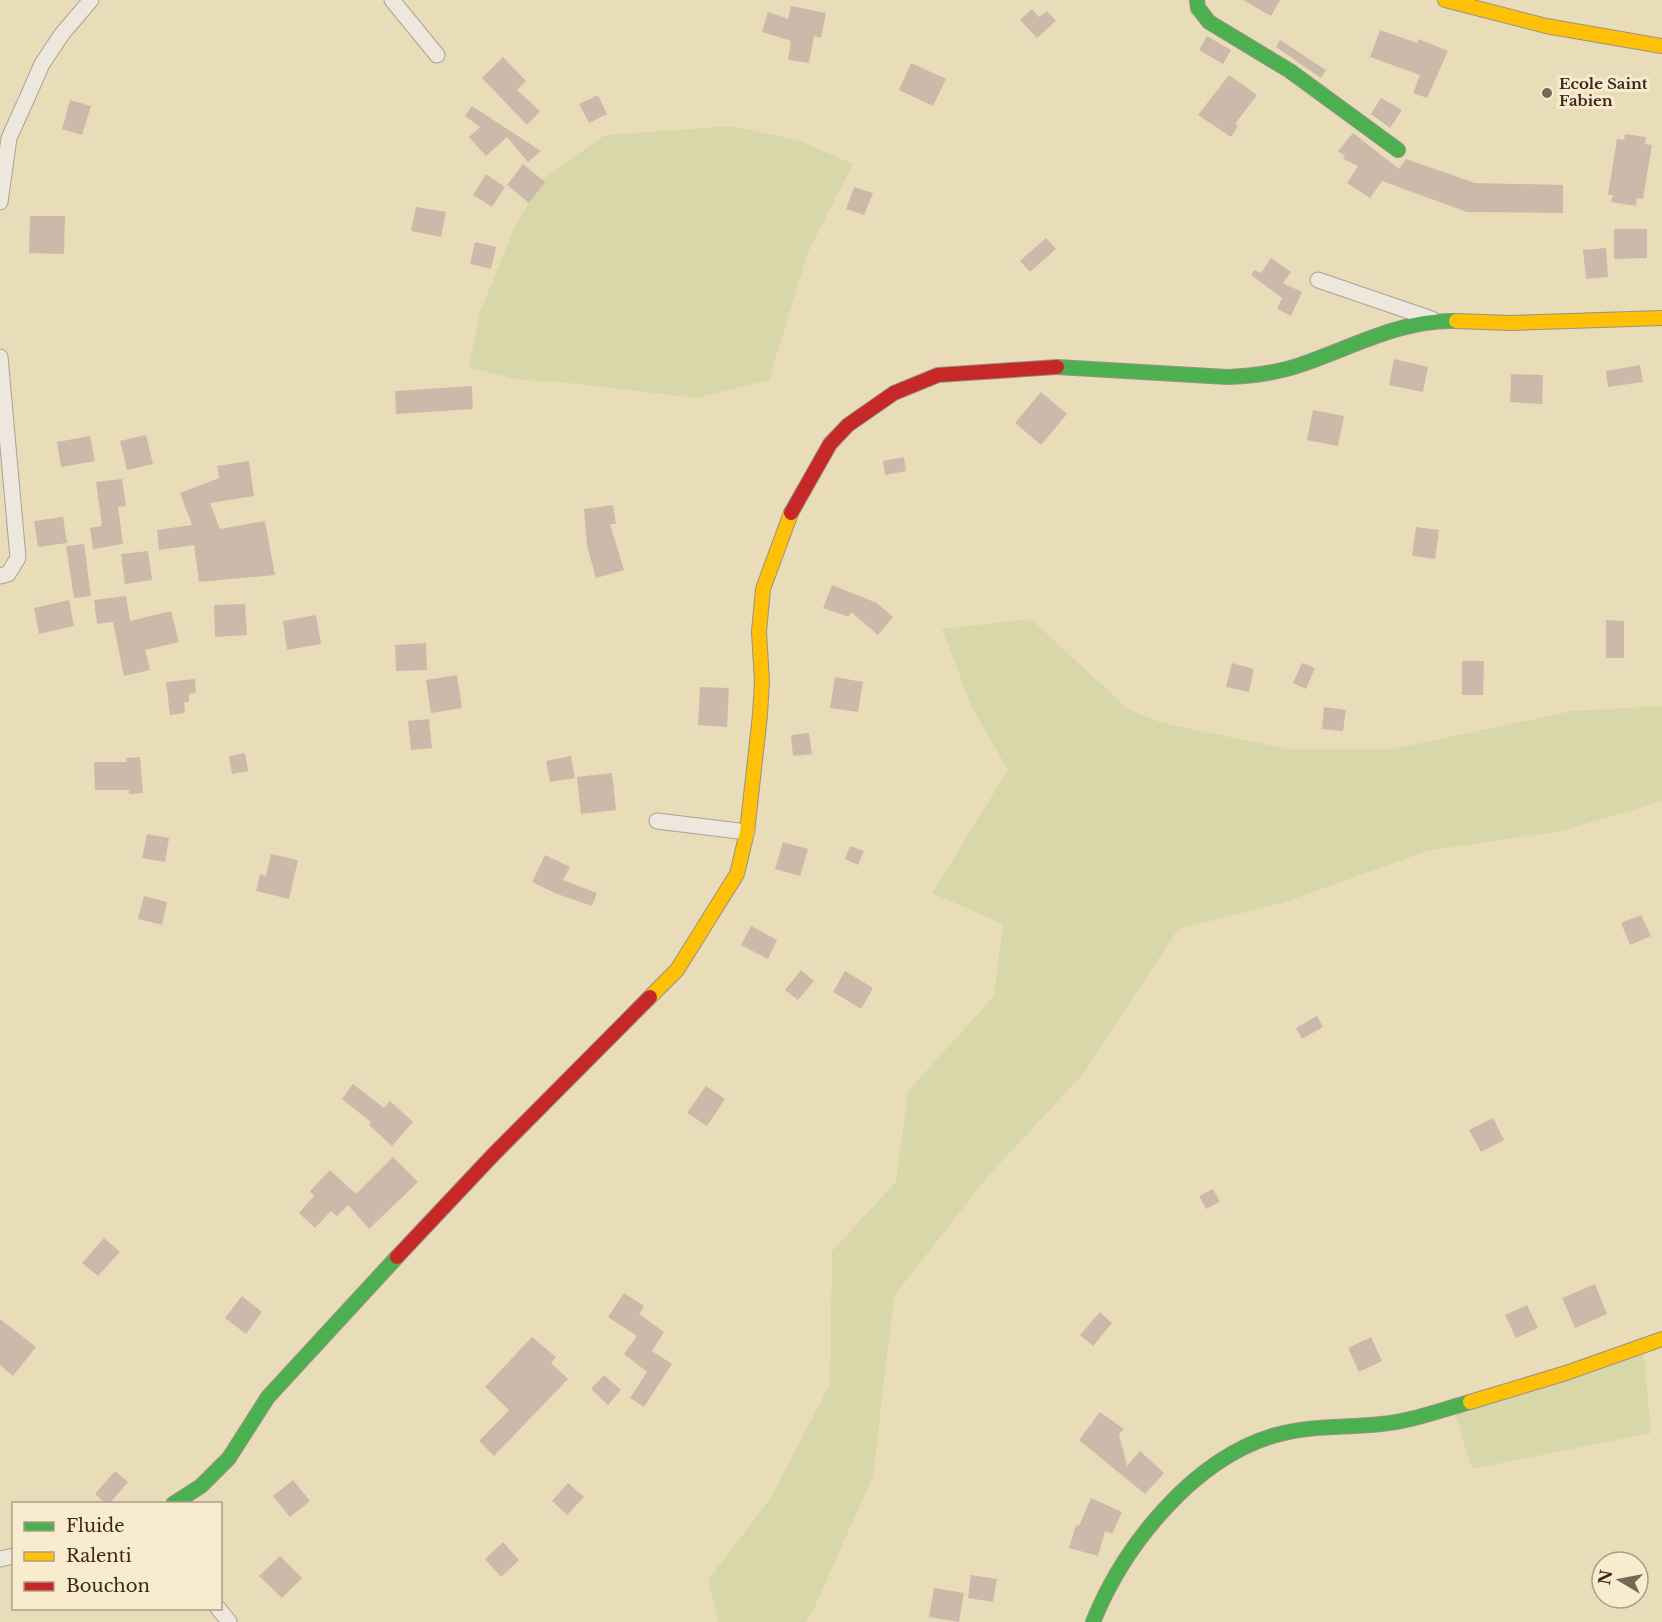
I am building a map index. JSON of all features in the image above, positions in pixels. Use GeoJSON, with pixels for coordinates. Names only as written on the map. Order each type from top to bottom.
{"type":"FeatureCollection","features":[{"type":"Feature","properties":{"kind":"street"},"geometry":{"type":"LineString","coordinates":[[0,202],[5,142],[42,64],[62,33],[91,0]]}},
{"type":"Feature","properties":{"kind":"street"},"geometry":{"type":"LineString","coordinates":[[392,0],[437,55]]}},
{"type":"Feature","properties":{"kind":"street"},"geometry":{"type":"LineString","coordinates":[[1197,0],[1198,8],[1209,22],[1290,71],[1398,150]]}},
{"type":"Feature","properties":{"kind":"street"},"geometry":{"type":"LineString","coordinates":[[1445,0],[1557,28],[1662,46]]}},
{"type":"Feature","properties":{"kind":"street"},"geometry":{"type":"LineString","coordinates":[[1318,280],[1435,320]]}},
{"type":"Feature","properties":{"kind":"street"},"geometry":{"type":"LineString","coordinates":[[175,1502],[201,1486],[215,1473],[229,1458],[268,1396],[325,1333],[493,1155],[677,970],[730,889],[737,873],[747,832],[761,704],[759,632],[763,589],[794,506],[830,444],[848,425],[894,393],[938,375],[1052,367],[1227,377],[1253,376],[1298,366],[1400,327],[1435,320],[1510,322],[1662,318]]}},
{"type":"Feature","properties":{"kind":"street"},"geometry":{"type":"LineString","coordinates":[[0,357],[18,558],[8,574],[0,576]]}},
{"type":"Feature","properties":{"kind":"street"},"geometry":{"type":"LineString","coordinates":[[657,821],[747,832]]}},
{"type":"Feature","properties":{"kind":"street"},"geometry":{"type":"LineString","coordinates":[[1093,1622],[1100,1600],[1137,1542],[1165,1510],[1208,1471],[1242,1448],[1272,1435],[1310,1427],[1397,1422],[1558,1377],[1662,1339]]}},
{"type":"Feature","properties":{"kind":"street"},"geometry":{"type":"LineString","coordinates":[[220,1610],[229,1622]]}},
{"type":"Feature","properties":{"kind":"shaded area"},"geometry":{"type":"Polygon","coordinates":[[[0,0],[1662,0],[1662,1622],[0,1622],[0,0]]]}},
{"type":"Feature","properties":{"kind":"green space"},"geometry":{"type":"Polygon","coordinates":[[[731,126],[798,140],[853,164],[808,252],[769,380],[696,398],[561,382],[520,380],[469,367],[480,312],[516,224],[544,178],[605,135],[731,126]]]}},
{"type":"Feature","properties":{"kind":"green space"},"geometry":{"type":"Polygon","coordinates":[[[1031,619],[1129,710],[1163,723],[1287,749],[1393,749],[1572,711],[1662,706],[1662,801],[1562,831],[1427,851],[1282,903],[1178,929],[1083,1074],[988,1176],[894,1296],[873,1476],[812,1613],[806,1622],[718,1622],[708,1580],[770,1499],[830,1384],[832,1251],[896,1182],[908,1091],[994,996],[1003,924],[932,893],[1008,770],[972,708],[942,629],[1031,619]]]}},
{"type":"Feature","properties":{"kind":"green space"},"geometry":{"type":"Polygon","coordinates":[[[1643,1345],[1651,1433],[1472,1469],[1453,1407],[1643,1345]]]}},
{"type":"Feature","properties":{"kind":"building"},"geometry":{"type":"Polygon","coordinates":[[[1243,0],[1280,0],[1271,16],[1243,0]]]}},
{"type":"Feature","properties":{"kind":"building"},"geometry":{"type":"Polygon","coordinates":[[[791,6],[826,13],[821,38],[814,36],[809,63],[788,60],[791,41],[762,32],[768,12],[788,19],[791,6]]]}},
{"type":"Feature","properties":{"kind":"building"},"geometry":{"type":"Polygon","coordinates":[[[1032,9],[1039,17],[1047,11],[1056,21],[1037,38],[1020,20],[1032,9]]]}},
{"type":"Feature","properties":{"kind":"building"},"geometry":{"type":"Polygon","coordinates":[[[1380,30],[1417,43],[1418,39],[1448,51],[1427,98],[1413,93],[1420,75],[1370,57],[1380,30]]]}},
{"type":"Feature","properties":{"kind":"building"},"geometry":{"type":"Polygon","coordinates":[[[1207,36],[1231,50],[1223,64],[1199,50],[1207,36]]]}},
{"type":"Feature","properties":{"kind":"building"},"geometry":{"type":"Polygon","coordinates":[[[1280,40],[1326,70],[1321,78],[1276,47],[1280,40]]]}},
{"type":"Feature","properties":{"kind":"building"},"geometry":{"type":"Polygon","coordinates":[[[503,57],[526,81],[517,90],[540,111],[527,125],[482,78],[503,57]]]}},
{"type":"Feature","properties":{"kind":"building"},"geometry":{"type":"Polygon","coordinates":[[[911,63],[946,79],[933,106],[899,90],[911,63]]]}},
{"type":"Feature","properties":{"kind":"building"},"geometry":{"type":"Polygon","coordinates":[[[1229,75],[1257,95],[1235,124],[1238,126],[1231,137],[1198,115],[1229,75]]]}},
{"type":"Feature","properties":{"kind":"building"},"geometry":{"type":"Polygon","coordinates":[[[598,95],[607,114],[589,123],[579,104],[598,95]]]}},
{"type":"Feature","properties":{"kind":"building"},"geometry":{"type":"Polygon","coordinates":[[[1381,98],[1402,110],[1390,128],[1371,114],[1381,98]]]}},
{"type":"Feature","properties":{"kind":"building"},"geometry":{"type":"Polygon","coordinates":[[[70,100],[91,106],[82,135],[62,129],[70,100]]]}},
{"type":"Feature","properties":{"kind":"building"},"geometry":{"type":"Polygon","coordinates":[[[472,106],[541,151],[528,162],[507,137],[486,156],[469,137],[480,127],[465,116],[472,106]]]}},
{"type":"Feature","properties":{"kind":"building"},"geometry":{"type":"Polygon","coordinates":[[[1353,133],[1399,169],[1406,159],[1475,183],[1563,185],[1563,213],[1467,212],[1382,181],[1370,198],[1347,183],[1358,166],[1343,159],[1345,156],[1338,151],[1353,133]]]}},
{"type":"Feature","properties":{"kind":"building"},"geometry":{"type":"Polygon","coordinates":[[[1625,134],[1646,137],[1645,144],[1652,145],[1643,199],[1637,198],[1636,206],[1611,202],[1613,195],[1608,195],[1617,139],[1624,140],[1625,134]]]}},
{"type":"Feature","properties":{"kind":"building"},"geometry":{"type":"Polygon","coordinates":[[[523,164],[545,182],[529,203],[507,185],[523,164]]]}},
{"type":"Feature","properties":{"kind":"building"},"geometry":{"type":"Polygon","coordinates":[[[486,174],[505,187],[492,207],[473,195],[486,174]]]}},
{"type":"Feature","properties":{"kind":"building"},"geometry":{"type":"Polygon","coordinates":[[[854,187],[873,193],[864,215],[846,209],[854,187]]]}},
{"type":"Feature","properties":{"kind":"building"},"geometry":{"type":"Polygon","coordinates":[[[416,207],[446,212],[441,237],[411,231],[416,207]]]}},
{"type":"Feature","properties":{"kind":"building"},"geometry":{"type":"Polygon","coordinates":[[[30,216],[65,216],[64,254],[29,253],[30,216]]]}},
{"type":"Feature","properties":{"kind":"building"},"geometry":{"type":"Polygon","coordinates":[[[1614,229],[1647,229],[1647,258],[1614,259],[1614,229]]]}},
{"type":"Feature","properties":{"kind":"building"},"geometry":{"type":"Polygon","coordinates":[[[1046,238],[1056,249],[1030,272],[1020,261],[1046,238]]]}},
{"type":"Feature","properties":{"kind":"building"},"geometry":{"type":"Polygon","coordinates":[[[475,242],[496,247],[491,269],[470,264],[475,242]]]}},
{"type":"Feature","properties":{"kind":"building"},"geometry":{"type":"Polygon","coordinates":[[[1606,248],[1608,277],[1586,279],[1583,250],[1606,248]]]}},
{"type":"Feature","properties":{"kind":"building"},"geometry":{"type":"Polygon","coordinates":[[[1271,258],[1291,272],[1283,283],[1302,292],[1291,316],[1277,309],[1282,298],[1251,275],[1254,270],[1261,273],[1271,258]]]}},
{"type":"Feature","properties":{"kind":"building"},"geometry":{"type":"Polygon","coordinates":[[[1394,359],[1428,367],[1423,392],[1389,385],[1394,359]]]}},
{"type":"Feature","properties":{"kind":"building"},"geometry":{"type":"Polygon","coordinates":[[[1640,365],[1643,382],[1608,387],[1606,371],[1640,365]]]}},
{"type":"Feature","properties":{"kind":"building"},"geometry":{"type":"Polygon","coordinates":[[[1511,374],[1543,375],[1542,404],[1510,402],[1511,374]]]}},
{"type":"Feature","properties":{"kind":"building"},"geometry":{"type":"Polygon","coordinates":[[[472,386],[473,409],[396,414],[395,391],[472,386]]]}},
{"type":"Feature","properties":{"kind":"building"},"geometry":{"type":"Polygon","coordinates":[[[1041,392],[1067,414],[1041,445],[1015,423],[1041,392]]]}},
{"type":"Feature","properties":{"kind":"building"},"geometry":{"type":"Polygon","coordinates":[[[1313,410],[1344,416],[1338,446],[1307,440],[1313,410]]]}},
{"type":"Feature","properties":{"kind":"building"},"geometry":{"type":"Polygon","coordinates":[[[146,435],[153,464],[127,470],[120,441],[146,435]]]}},
{"type":"Feature","properties":{"kind":"building"},"geometry":{"type":"Polygon","coordinates":[[[90,436],[95,461],[61,467],[57,442],[90,436]]]}},
{"type":"Feature","properties":{"kind":"building"},"geometry":{"type":"Polygon","coordinates":[[[904,457],[906,471],[885,475],[883,461],[904,457]]]}},
{"type":"Feature","properties":{"kind":"building"},"geometry":{"type":"Polygon","coordinates":[[[249,461],[254,496],[210,503],[220,529],[265,521],[275,575],[199,582],[194,545],[159,550],[157,530],[192,525],[180,493],[219,478],[217,466],[249,461]]]}},
{"type":"Feature","properties":{"kind":"building"},"geometry":{"type":"Polygon","coordinates":[[[122,479],[126,506],[118,507],[123,544],[93,549],[90,528],[102,526],[96,482],[122,479]]]}},
{"type":"Feature","properties":{"kind":"building"},"geometry":{"type":"Polygon","coordinates":[[[613,505],[616,524],[610,524],[624,570],[596,578],[587,546],[584,509],[613,505]]]}},
{"type":"Feature","properties":{"kind":"building"},"geometry":{"type":"Polygon","coordinates":[[[63,517],[67,543],[38,547],[34,521],[63,517]]]}},
{"type":"Feature","properties":{"kind":"building"},"geometry":{"type":"Polygon","coordinates":[[[1416,527],[1439,530],[1435,559],[1412,556],[1416,527]]]}},
{"type":"Feature","properties":{"kind":"building"},"geometry":{"type":"Polygon","coordinates":[[[84,544],[91,596],[74,598],[66,546],[84,544]]]}},
{"type":"Feature","properties":{"kind":"building"},"geometry":{"type":"Polygon","coordinates":[[[148,551],[152,580],[125,584],[121,554],[148,551]]]}},
{"type":"Feature","properties":{"kind":"building"},"geometry":{"type":"Polygon","coordinates":[[[832,585],[877,603],[893,617],[878,635],[851,612],[849,617],[823,608],[832,585]]]}},
{"type":"Feature","properties":{"kind":"building"},"geometry":{"type":"Polygon","coordinates":[[[126,596],[130,621],[171,611],[179,642],[145,650],[150,670],[124,676],[113,622],[97,624],[94,600],[126,596]]]}},
{"type":"Feature","properties":{"kind":"building"},"geometry":{"type":"Polygon","coordinates":[[[69,600],[74,626],[39,634],[34,608],[69,600]]]}},
{"type":"Feature","properties":{"kind":"building"},"geometry":{"type":"Polygon","coordinates":[[[245,604],[247,635],[215,637],[214,605],[245,604]]]}},
{"type":"Feature","properties":{"kind":"building"},"geometry":{"type":"Polygon","coordinates":[[[316,615],[321,644],[287,650],[283,621],[316,615]]]}},
{"type":"Feature","properties":{"kind":"building"},"geometry":{"type":"Polygon","coordinates":[[[1606,620],[1624,621],[1624,658],[1606,658],[1606,620]]]}},
{"type":"Feature","properties":{"kind":"building"},"geometry":{"type":"Polygon","coordinates":[[[426,643],[427,670],[396,671],[395,645],[426,643]]]}},
{"type":"Feature","properties":{"kind":"building"},"geometry":{"type":"Polygon","coordinates":[[[1462,661],[1484,661],[1483,695],[1462,695],[1462,661]]]}},
{"type":"Feature","properties":{"kind":"building"},"geometry":{"type":"Polygon","coordinates":[[[1232,663],[1254,669],[1249,692],[1226,687],[1232,663]]]}},
{"type":"Feature","properties":{"kind":"building"},"geometry":{"type":"Polygon","coordinates":[[[1302,663],[1315,668],[1306,689],[1293,683],[1302,663]]]}},
{"type":"Feature","properties":{"kind":"building"},"geometry":{"type":"Polygon","coordinates":[[[457,675],[462,708],[431,713],[426,680],[457,675]]]}},
{"type":"Feature","properties":{"kind":"building"},"geometry":{"type":"Polygon","coordinates":[[[835,677],[863,682],[858,712],[830,708],[835,677]]]}},
{"type":"Feature","properties":{"kind":"building"},"geometry":{"type":"Polygon","coordinates":[[[195,679],[196,693],[189,694],[189,702],[184,702],[185,713],[170,715],[166,682],[195,679]]]}},
{"type":"Feature","properties":{"kind":"building"},"geometry":{"type":"Polygon","coordinates":[[[700,687],[729,688],[727,727],[698,725],[700,687]]]}},
{"type":"Feature","properties":{"kind":"building"},"geometry":{"type":"Polygon","coordinates":[[[1324,707],[1346,710],[1343,731],[1322,729],[1324,707]]]}},
{"type":"Feature","properties":{"kind":"building"},"geometry":{"type":"Polygon","coordinates":[[[429,719],[432,748],[411,750],[408,721],[429,719]]]}},
{"type":"Feature","properties":{"kind":"building"},"geometry":{"type":"Polygon","coordinates":[[[809,733],[812,754],[793,756],[791,735],[809,733]]]}},
{"type":"Feature","properties":{"kind":"building"},"geometry":{"type":"Polygon","coordinates":[[[245,753],[248,771],[232,774],[229,756],[245,753]]]}},
{"type":"Feature","properties":{"kind":"building"},"geometry":{"type":"Polygon","coordinates":[[[571,756],[575,778],[550,782],[546,761],[571,756]]]}},
{"type":"Feature","properties":{"kind":"building"},"geometry":{"type":"Polygon","coordinates":[[[140,757],[143,793],[129,794],[129,790],[95,790],[94,762],[127,762],[126,758],[140,757]]]}},
{"type":"Feature","properties":{"kind":"building"},"geometry":{"type":"Polygon","coordinates":[[[612,773],[616,810],[581,814],[577,777],[612,773]]]}},
{"type":"Feature","properties":{"kind":"building"},"geometry":{"type":"Polygon","coordinates":[[[147,834],[169,838],[165,862],[142,858],[147,834]]]}},
{"type":"Feature","properties":{"kind":"building"},"geometry":{"type":"Polygon","coordinates":[[[783,842],[808,849],[800,876],[775,869],[783,842]]]}},
{"type":"Feature","properties":{"kind":"building"},"geometry":{"type":"Polygon","coordinates":[[[850,846],[864,851],[858,865],[845,859],[850,846]]]}},
{"type":"Feature","properties":{"kind":"building"},"geometry":{"type":"Polygon","coordinates":[[[271,854],[298,860],[289,899],[256,891],[260,874],[266,876],[271,854]]]}},
{"type":"Feature","properties":{"kind":"building"},"geometry":{"type":"Polygon","coordinates":[[[545,855],[570,867],[563,880],[597,893],[592,906],[557,894],[532,882],[545,855]]]}},
{"type":"Feature","properties":{"kind":"building"},"geometry":{"type":"Polygon","coordinates":[[[144,896],[167,902],[162,925],[138,919],[144,896]]]}},
{"type":"Feature","properties":{"kind":"building"},"geometry":{"type":"Polygon","coordinates":[[[1641,915],[1651,936],[1630,945],[1621,923],[1641,915]]]}},
{"type":"Feature","properties":{"kind":"building"},"geometry":{"type":"Polygon","coordinates":[[[751,926],[777,940],[768,959],[741,945],[751,926]]]}},
{"type":"Feature","properties":{"kind":"building"},"geometry":{"type":"Polygon","coordinates":[[[801,970],[814,981],[798,1000],[785,990],[801,970]]]}},
{"type":"Feature","properties":{"kind":"building"},"geometry":{"type":"Polygon","coordinates":[[[845,971],[873,988],[861,1009],[833,992],[845,971]]]}},
{"type":"Feature","properties":{"kind":"building"},"geometry":{"type":"Polygon","coordinates":[[[1317,1016],[1323,1027],[1302,1039],[1296,1028],[1317,1016]]]}},
{"type":"Feature","properties":{"kind":"building"},"geometry":{"type":"Polygon","coordinates":[[[353,1084],[384,1108],[390,1101],[413,1122],[392,1146],[369,1125],[371,1122],[342,1099],[353,1084]]]}},
{"type":"Feature","properties":{"kind":"building"},"geometry":{"type":"Polygon","coordinates":[[[706,1086],[725,1099],[707,1126],[687,1113],[706,1086]]]}},
{"type":"Feature","properties":{"kind":"building"},"geometry":{"type":"Polygon","coordinates":[[[1493,1118],[1504,1140],[1481,1152],[1469,1130],[1493,1118]]]}},
{"type":"Feature","properties":{"kind":"building"},"geometry":{"type":"Polygon","coordinates":[[[393,1157],[418,1182],[369,1229],[348,1205],[337,1216],[331,1211],[315,1228],[299,1213],[314,1196],[310,1191],[330,1170],[356,1194],[393,1157]]]}},
{"type":"Feature","properties":{"kind":"building"},"geometry":{"type":"Polygon","coordinates":[[[1213,1189],[1220,1202],[1206,1209],[1199,1196],[1213,1189]]]}},
{"type":"Feature","properties":{"kind":"building"},"geometry":{"type":"Polygon","coordinates":[[[104,1238],[120,1252],[98,1276],[82,1263],[104,1238]]]}},
{"type":"Feature","properties":{"kind":"building"},"geometry":{"type":"Polygon","coordinates":[[[1595,1284],[1607,1314],[1575,1328],[1562,1298],[1595,1284]]]}},
{"type":"Feature","properties":{"kind":"building"},"geometry":{"type":"Polygon","coordinates":[[[624,1293],[644,1306],[639,1314],[664,1332],[652,1351],[672,1364],[644,1407],[630,1398],[647,1372],[624,1354],[637,1336],[608,1317],[624,1293]]]}},
{"type":"Feature","properties":{"kind":"building"},"geometry":{"type":"Polygon","coordinates":[[[242,1296],[262,1312],[246,1334],[225,1318],[242,1296]]]}},
{"type":"Feature","properties":{"kind":"building"},"geometry":{"type":"Polygon","coordinates":[[[1527,1305],[1538,1328],[1516,1338],[1505,1315],[1527,1305]]]}},
{"type":"Feature","properties":{"kind":"building"},"geometry":{"type":"Polygon","coordinates":[[[1100,1312],[1112,1323],[1093,1346],[1080,1335],[1100,1312]]]}},
{"type":"Feature","properties":{"kind":"building"},"geometry":{"type":"Polygon","coordinates":[[[0,1319],[36,1347],[13,1376],[0,1365],[0,1319]]]}},
{"type":"Feature","properties":{"kind":"building"},"geometry":{"type":"Polygon","coordinates":[[[532,1337],[556,1357],[551,1363],[568,1379],[494,1456],[479,1441],[509,1410],[485,1387],[532,1337]]]}},
{"type":"Feature","properties":{"kind":"building"},"geometry":{"type":"Polygon","coordinates":[[[1371,1337],[1382,1361],[1359,1372],[1348,1348],[1371,1337]]]}},
{"type":"Feature","properties":{"kind":"building"},"geometry":{"type":"Polygon","coordinates":[[[604,1375],[621,1390],[608,1405],[591,1389],[604,1375]]]}},
{"type":"Feature","properties":{"kind":"building"},"geometry":{"type":"Polygon","coordinates":[[[1100,1412],[1124,1429],[1119,1434],[1127,1466],[1140,1451],[1164,1473],[1145,1494],[1079,1440],[1100,1412]]]}},
{"type":"Feature","properties":{"kind":"building"},"geometry":{"type":"Polygon","coordinates":[[[115,1471],[128,1482],[111,1502],[104,1502],[95,1494],[115,1471]]]}},
{"type":"Feature","properties":{"kind":"building"},"geometry":{"type":"Polygon","coordinates":[[[293,1480],[310,1501],[290,1517],[273,1496],[293,1480]]]}},
{"type":"Feature","properties":{"kind":"building"},"geometry":{"type":"Polygon","coordinates":[[[568,1483],[584,1497],[567,1515],[552,1501],[568,1483]]]}},
{"type":"Feature","properties":{"kind":"building"},"geometry":{"type":"Polygon","coordinates":[[[1091,1498],[1122,1512],[1112,1534],[1105,1531],[1098,1556],[1069,1548],[1076,1525],[1079,1526],[1091,1498]]]}},
{"type":"Feature","properties":{"kind":"building"},"geometry":{"type":"Polygon","coordinates":[[[503,1542],[519,1560],[501,1577],[485,1559],[503,1542]]]}},
{"type":"Feature","properties":{"kind":"building"},"geometry":{"type":"Polygon","coordinates":[[[280,1556],[302,1578],[282,1598],[259,1576],[280,1556]]]}},
{"type":"Feature","properties":{"kind":"building"},"geometry":{"type":"Polygon","coordinates":[[[971,1575],[997,1579],[993,1602],[968,1598],[971,1575]]]}},
{"type":"Feature","properties":{"kind":"building"},"geometry":{"type":"Polygon","coordinates":[[[934,1588],[964,1593],[959,1622],[929,1617],[934,1588]]]}},
{"type":"Feature","properties":{"kind":"traffic: fast"},"geometry":{"type":"LineString","coordinates":[[1197,0],[1198,8],[1209,22],[1290,71],[1398,150]]}},
{"type":"Feature","properties":{"kind":"traffic: fast"},"geometry":{"type":"LineString","coordinates":[[1057,367],[1227,377],[1255,375],[1300,365],[1396,330],[1416,325],[1456,321]]}},
{"type":"Feature","properties":{"kind":"traffic: fast"},"geometry":{"type":"LineString","coordinates":[[176,1502],[201,1486],[229,1458],[268,1397],[397,1257]]}},
{"type":"Feature","properties":{"kind":"traffic: fast"},"geometry":{"type":"LineString","coordinates":[[1093,1622],[1123,1564],[1165,1508],[1217,1463],[1246,1446],[1289,1432],[1393,1423],[1470,1402]]}},
{"type":"Feature","properties":{"kind":"traffic: slow"},"geometry":{"type":"LineString","coordinates":[[1445,0],[1546,26],[1662,46]]}},
{"type":"Feature","properties":{"kind":"traffic: slow"},"geometry":{"type":"LineString","coordinates":[[1456,321],[1511,323],[1662,318]]}},
{"type":"Feature","properties":{"kind":"traffic: slow"},"geometry":{"type":"LineString","coordinates":[[650,997],[677,970],[737,874],[747,832],[760,715],[762,681],[759,632],[763,589],[791,513]]}},
{"type":"Feature","properties":{"kind":"traffic: slow"},"geometry":{"type":"LineString","coordinates":[[1470,1402],[1566,1373],[1662,1339]]}},
{"type":"Feature","properties":{"kind":"traffic: jam"},"geometry":{"type":"LineString","coordinates":[[791,513],[830,444],[848,425],[894,393],[938,375],[1057,367]]}},
{"type":"Feature","properties":{"kind":"traffic: jam"},"geometry":{"type":"LineString","coordinates":[[397,1257],[493,1155],[650,997]]}},
{"type":"Feature","properties":{"kind":"place","name":"Ecole Saint Fabien"},"geometry":{"type":"Point","coordinates":[1547,93]}}]}
